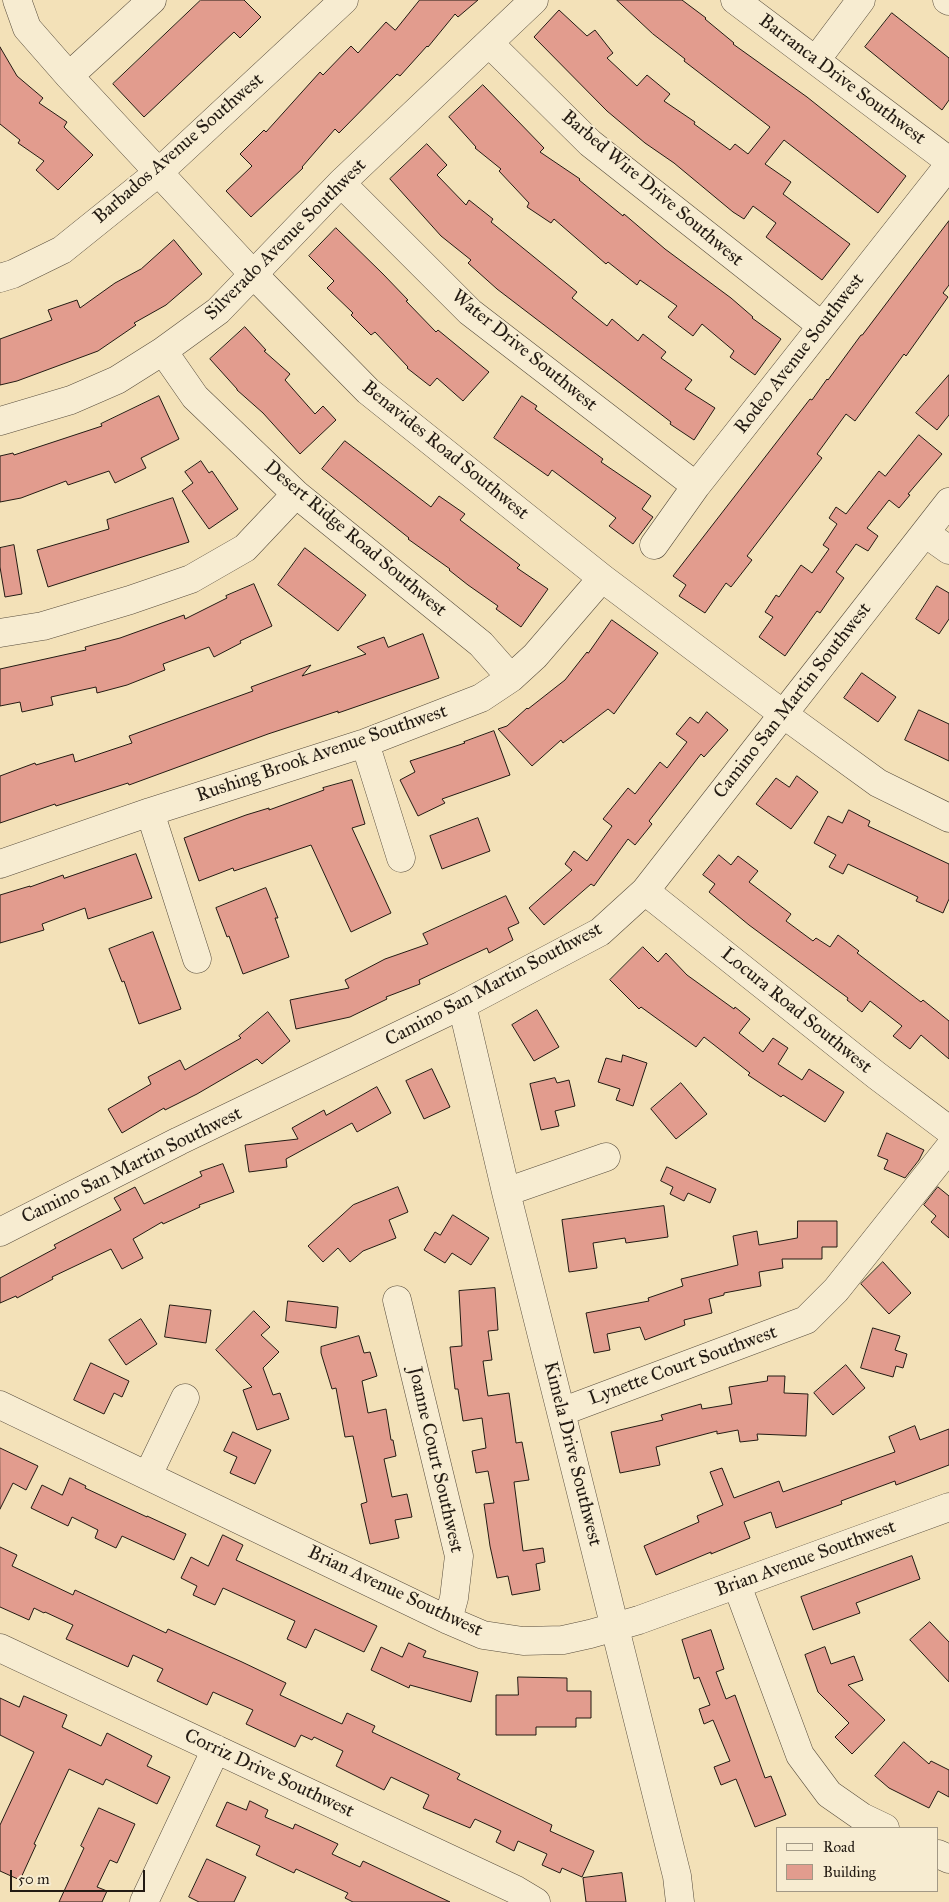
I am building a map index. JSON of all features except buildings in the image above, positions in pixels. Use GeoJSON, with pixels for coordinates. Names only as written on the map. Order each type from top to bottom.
{"type":"FeatureCollection","features":[{"type":"Feature","properties":{"kind":"street","name":"Benavides Road Southwest"},"geometry":{"type":"LineString","coordinates":[[17,0],[27,28],[69,76],[253,274],[368,391],[602,578],[783,714],[878,783],[949,818]]}},
{"type":"Feature","properties":{"kind":"street"},"geometry":{"type":"LineString","coordinates":[[69,76],[152,0]]}},
{"type":"Feature","properties":{"kind":"street","name":"Barbados Avenue Southwest"},"geometry":{"type":"LineString","coordinates":[[0,278],[13,274],[62,250],[159,172],[344,0]]}},
{"type":"Feature","properties":{"kind":"street","name":"Silverado Avenue Southwest"},"geometry":{"type":"LineString","coordinates":[[0,421],[71,400],[117,380],[164,351],[218,311],[341,183],[534,0]]}},
{"type":"Feature","properties":{"kind":"street","name":"Barranca Drive Southwest"},"geometry":{"type":"LineString","coordinates":[[735,0],[949,161]]}},
{"type":"Feature","properties":{"kind":"street"},"geometry":{"type":"LineString","coordinates":[[816,60],[861,0]]}},
{"type":"Feature","properties":{"kind":"street","name":"Barbed Wire Drive Southwest"},"geometry":{"type":"LineString","coordinates":[[489,44],[590,142],[822,326]]}},
{"type":"Feature","properties":{"kind":"street","name":"Rodeo Avenue Southwest"},"geometry":{"type":"LineString","coordinates":[[654,545],[696,486],[949,165]]}},
{"type":"Feature","properties":{"kind":"street","name":"Water Drive Southwest"},"geometry":{"type":"LineString","coordinates":[[341,183],[470,312],[696,486]]}},
{"type":"Feature","properties":{"kind":"street","name":"Desert Ridge Road Southwest"},"geometry":{"type":"LineString","coordinates":[[164,351],[195,397],[296,494],[481,644],[511,678]]}},
{"type":"Feature","properties":{"kind":"street"},"geometry":{"type":"LineString","coordinates":[[0,634],[43,626],[130,600],[191,579],[245,548],[296,494]]}},
{"type":"Feature","properties":{"kind":"street","name":"Camino San Martin Southwest"},"geometry":{"type":"LineString","coordinates":[[0,1232],[179,1141],[462,1005],[600,932],[645,891],[949,502]]}},
{"type":"Feature","properties":{"kind":"street"},"geometry":{"type":"LineString","coordinates":[[925,532],[949,550]]}},
{"type":"Feature","properties":{"kind":"street","name":"Rushing Brook Avenue Southwest"},"geometry":{"type":"LineString","coordinates":[[0,864],[150,812],[365,743],[481,698],[511,678],[536,656],[602,578]]}},
{"type":"Feature","properties":{"kind":"street"},"geometry":{"type":"LineString","coordinates":[[365,743],[401,858]]}},
{"type":"Feature","properties":{"kind":"street"},"geometry":{"type":"LineString","coordinates":[[150,812],[197,959]]}},
{"type":"Feature","properties":{"kind":"street","name":"Locura Road Southwest"},"geometry":{"type":"LineString","coordinates":[[645,891],[876,1075],[949,1130]]}},
{"type":"Feature","properties":{"kind":"street","name":"Kimela Drive Southwest"},"geometry":{"type":"LineString","coordinates":[[462,1005],[506,1192],[677,1876],[680,1902]]}},
{"type":"Feature","properties":{"kind":"street","name":"Lynette Court Southwest"},"geometry":{"type":"LineString","coordinates":[[561,1412],[806,1320],[836,1290],[949,1148]]}},
{"type":"Feature","properties":{"kind":"street"},"geometry":{"type":"LineString","coordinates":[[506,1192],[606,1157]]}},
{"type":"Feature","properties":{"kind":"street","name":"Joanne Court Southwest"},"geometry":{"type":"LineString","coordinates":[[397,1300],[459,1556],[456,1590],[448,1620]]}},
{"type":"Feature","properties":{"kind":"street"},"geometry":{"type":"LineString","coordinates":[[148,1475],[185,1398]]}},
{"type":"Feature","properties":{"kind":"street","name":"Brian Avenue Southwest"},"geometry":{"type":"LineString","coordinates":[[0,1405],[448,1620],[483,1635],[523,1641],[563,1640],[639,1620],[949,1509]]}},
{"type":"Feature","properties":{"kind":"street"},"geometry":{"type":"LineString","coordinates":[[737,1585],[800,1755],[829,1794],[862,1817],[883,1827]]}},
{"type":"Feature","properties":{"kind":"street","name":"Corriz Drive Southwest"},"geometry":{"type":"LineString","coordinates":[[0,1648],[516,1890],[536,1902]]}},
{"type":"Feature","properties":{"kind":"street"},"geometry":{"type":"LineString","coordinates":[[144,1902],[216,1749]]}}]}
